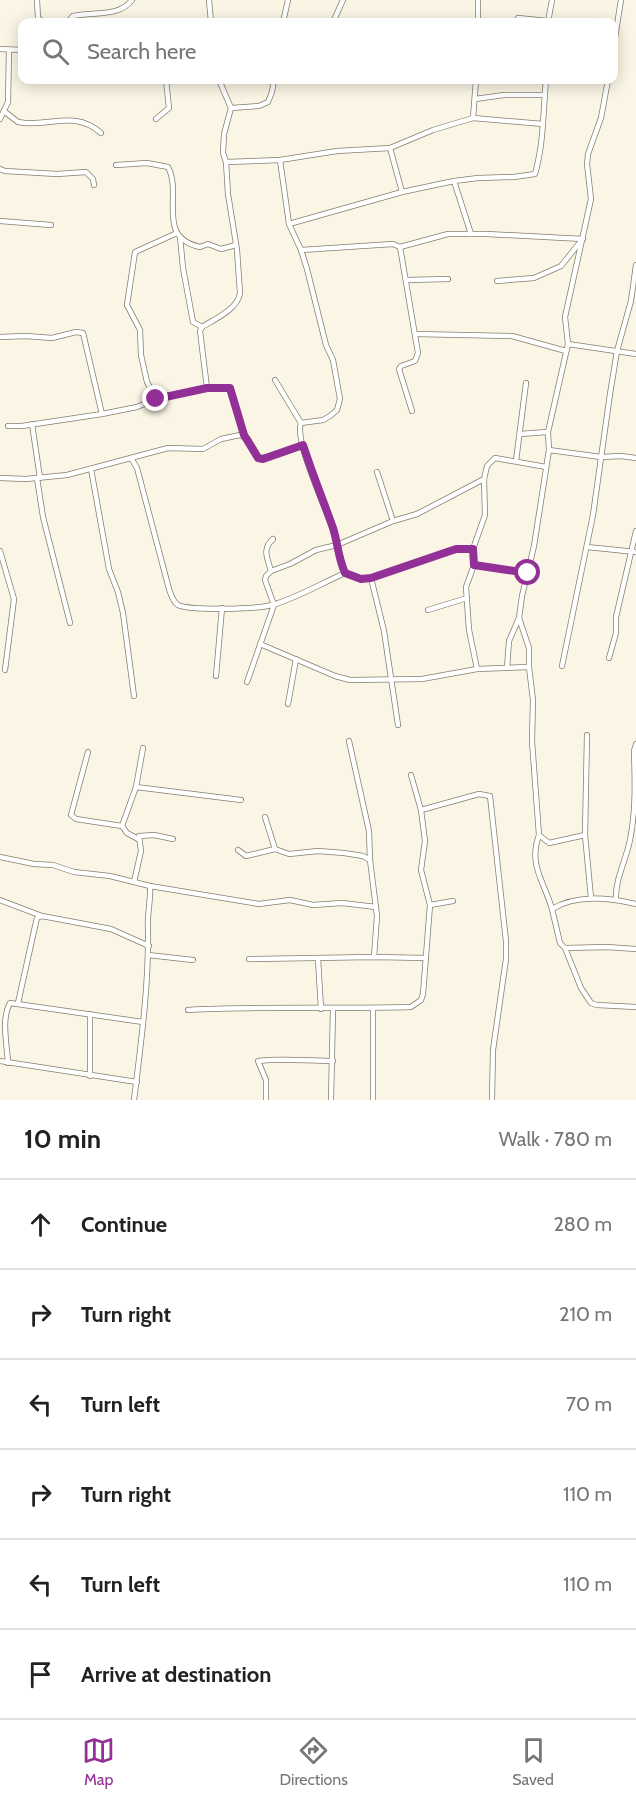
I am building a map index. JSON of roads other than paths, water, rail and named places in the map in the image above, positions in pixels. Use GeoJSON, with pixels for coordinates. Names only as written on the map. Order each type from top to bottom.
{"type":"FeatureCollection","features":[{"type":"Feature","properties":{"kind":"street"},"geometry":{"type":"LineString","coordinates":[[37,0],[38,18]]}},
{"type":"Feature","properties":{"kind":"street"},"geometry":{"type":"LineString","coordinates":[[71,18],[81,14],[115,12],[124,9],[132,0]]}},
{"type":"Feature","properties":{"kind":"street"},"geometry":{"type":"LineString","coordinates":[[209,0],[211,18]]}},
{"type":"Feature","properties":{"kind":"street"},"geometry":{"type":"LineString","coordinates":[[284,18],[288,0]]}},
{"type":"Feature","properties":{"kind":"street"},"geometry":{"type":"LineString","coordinates":[[335,18],[343,0]]}},
{"type":"Feature","properties":{"kind":"street"},"geometry":{"type":"LineString","coordinates":[[478,0],[478,18]]}},
{"type":"Feature","properties":{"kind":"street"},"geometry":{"type":"LineString","coordinates":[[549,18],[552,0]]}},
{"type":"Feature","properties":{"kind":"street"},"geometry":{"type":"LineString","coordinates":[[618,19],[621,0]]}},
{"type":"Feature","properties":{"kind":"street"},"geometry":{"type":"LineString","coordinates":[[0,49],[18,50]]}},
{"type":"Feature","properties":{"kind":"street"},"geometry":{"type":"LineString","coordinates":[[0,118],[8,102],[9,50]]}},
{"type":"Feature","properties":{"kind":"street"},"geometry":{"type":"LineString","coordinates":[[156,118],[169,108],[166,84]]}},
{"type":"Feature","properties":{"kind":"street"},"geometry":{"type":"LineString","coordinates":[[207,388],[200,338],[202,327],[239,299],[236,245],[223,144],[231,108],[221,84]]}},
{"type":"Feature","properties":{"kind":"street"},"geometry":{"type":"LineString","coordinates":[[231,108],[259,106],[267,102],[271,98],[273,84]]}},
{"type":"Feature","properties":{"kind":"street"},"geometry":{"type":"LineString","coordinates":[[473,118],[476,84]]}},
{"type":"Feature","properties":{"kind":"street"},"geometry":{"type":"LineString","coordinates":[[289,224],[402,192],[454,181],[478,177],[514,177],[535,174],[542,144],[545,84]]}},
{"type":"Feature","properties":{"kind":"street"},"geometry":{"type":"LineString","coordinates":[[507,668],[509,641],[519,618],[528,573],[549,450],[548,432],[568,344],[565,318],[591,199],[588,154],[601,117],[607,84]]}},
{"type":"Feature","properties":{"kind":"street"},"geometry":{"type":"LineString","coordinates":[[475,99],[544,95]]}},
{"type":"Feature","properties":{"kind":"street"},"geometry":{"type":"LineString","coordinates":[[5,112],[18,122],[25,123],[80,121],[92,125],[101,133]]}},
{"type":"Feature","properties":{"kind":"street"},"geometry":{"type":"LineString","coordinates":[[226,162],[280,160],[337,151],[390,148],[433,130],[473,118],[543,124]]}},
{"type":"Feature","properties":{"kind":"street"},"geometry":{"type":"LineString","coordinates":[[390,148],[402,192]]}},
{"type":"Feature","properties":{"kind":"street"},"geometry":{"type":"LineString","coordinates":[[280,160],[289,224],[301,250],[318,308],[326,345],[333,360],[340,399],[337,410],[330,416],[301,423]]}},
{"type":"Feature","properties":{"kind":"street"},"geometry":{"type":"LineString","coordinates":[[116,165],[147,163],[168,167],[173,190],[173,227],[178,235],[200,247],[208,244],[221,249],[236,245]]}},
{"type":"Feature","properties":{"kind":"street"},"geometry":{"type":"LineString","coordinates":[[0,169],[57,174],[86,172],[93,179],[94,185]]}},
{"type":"Feature","properties":{"kind":"street"},"geometry":{"type":"LineString","coordinates":[[454,181],[471,234]]}},
{"type":"Feature","properties":{"kind":"street"},"geometry":{"type":"LineString","coordinates":[[0,221],[51,225]]}},
{"type":"Feature","properties":{"kind":"street"},"geometry":{"type":"LineString","coordinates":[[301,250],[393,244],[400,246],[438,235],[471,234],[583,239]]}},
{"type":"Feature","properties":{"kind":"street"},"geometry":{"type":"LineString","coordinates":[[178,235],[193,322],[202,327]]}},
{"type":"Feature","properties":{"kind":"street"},"geometry":{"type":"LineString","coordinates":[[156,399],[147,382],[141,355],[140,330],[129,309],[127,299],[135,252],[178,235]]}},
{"type":"Feature","properties":{"kind":"street"},"geometry":{"type":"LineString","coordinates":[[497,280],[534,278],[561,266],[583,239]]}},
{"type":"Feature","properties":{"kind":"street"},"geometry":{"type":"LineString","coordinates":[[400,246],[418,357],[415,361],[400,366],[399,369],[412,411]]}},
{"type":"Feature","properties":{"kind":"street"},"geometry":{"type":"LineString","coordinates":[[562,666],[587,547],[617,351],[634,301],[636,264]]}},
{"type":"Feature","properties":{"kind":"street"},"geometry":{"type":"LineString","coordinates":[[406,280],[448,279]]}},
{"type":"Feature","properties":{"kind":"street"},"geometry":{"type":"LineString","coordinates":[[0,338],[33,336],[52,338],[76,332],[83,333],[102,414]]}},
{"type":"Feature","properties":{"kind":"street"},"geometry":{"type":"LineString","coordinates":[[415,334],[512,336],[566,351]]}},
{"type":"Feature","properties":{"kind":"street"},"geometry":{"type":"LineString","coordinates":[[568,344],[636,354]]}},
{"type":"Feature","properties":{"kind":"street"},"geometry":{"type":"LineString","coordinates":[[275,380],[301,423],[299,432],[345,573],[361,579],[371,578],[456,549],[473,549]]}},
{"type":"Feature","properties":{"kind":"street"},"geometry":{"type":"LineString","coordinates":[[516,461],[526,383]]}},
{"type":"Feature","properties":{"kind":"street"},"geometry":{"type":"LineString","coordinates":[[8,426],[102,414],[207,388],[230,388],[244,435],[260,459],[303,445]]}},
{"type":"Feature","properties":{"kind":"street"},"geometry":{"type":"LineString","coordinates":[[32,424],[43,517],[70,622]]}},
{"type":"Feature","properties":{"kind":"street"},"geometry":{"type":"LineString","coordinates":[[520,434],[548,432]]}},
{"type":"Feature","properties":{"kind":"street"},"geometry":{"type":"LineString","coordinates":[[0,478],[67,475],[176,447],[203,449],[221,439],[244,435]]}},
{"type":"Feature","properties":{"kind":"street"},"geometry":{"type":"LineString","coordinates":[[549,450],[601,457],[636,458]]}},
{"type":"Feature","properties":{"kind":"street"},"geometry":{"type":"LineString","coordinates":[[131,458],[137,468],[163,570],[174,601],[179,606],[265,607],[294,598],[345,573]]}},
{"type":"Feature","properties":{"kind":"street"},"geometry":{"type":"LineString","coordinates":[[477,669],[469,630],[466,586],[474,565],[473,549],[484,515],[484,479],[487,466],[495,458],[546,467]]}},
{"type":"Feature","properties":{"kind":"street"},"geometry":{"type":"LineString","coordinates":[[91,469],[109,569],[123,613],[134,696]]}},
{"type":"Feature","properties":{"kind":"street"},"geometry":{"type":"LineString","coordinates":[[376,472],[393,521]]}},
{"type":"Feature","properties":{"kind":"street"},"geometry":{"type":"LineString","coordinates":[[247,682],[274,605],[265,580],[271,571],[316,550],[337,545],[393,521],[417,514],[484,479]]}},
{"type":"Feature","properties":{"kind":"street"},"geometry":{"type":"LineString","coordinates":[[609,658],[636,531]]}},
{"type":"Feature","properties":{"kind":"street"},"geometry":{"type":"LineString","coordinates":[[271,571],[265,549],[273,539]]}},
{"type":"Feature","properties":{"kind":"street"},"geometry":{"type":"LineString","coordinates":[[587,547],[633,552]]}},
{"type":"Feature","properties":{"kind":"street"},"geometry":{"type":"LineString","coordinates":[[0,551],[14,598],[4,670]]}},
{"type":"Feature","properties":{"kind":"street"},"geometry":{"type":"LineString","coordinates":[[474,565],[528,573]]}},
{"type":"Feature","properties":{"kind":"street"},"geometry":{"type":"LineString","coordinates":[[371,578],[384,631],[398,725]]}},
{"type":"Feature","properties":{"kind":"street"},"geometry":{"type":"LineString","coordinates":[[428,610],[468,598]]}},
{"type":"Feature","properties":{"kind":"street"},"geometry":{"type":"LineString","coordinates":[[216,676],[222,608]]}},
{"type":"Feature","properties":{"kind":"street"},"geometry":{"type":"LineString","coordinates":[[519,618],[529,648],[533,700],[532,741],[540,835],[535,846],[534,857],[537,870],[548,894],[560,943],[566,948],[581,988],[591,1003],[636,1007]]}},
{"type":"Feature","properties":{"kind":"street"},"geometry":{"type":"LineString","coordinates":[[260,644],[350,681],[422,679],[477,669],[530,667]]}},
{"type":"Feature","properties":{"kind":"street"},"geometry":{"type":"LineString","coordinates":[[288,704],[296,659]]}},
{"type":"Feature","properties":{"kind":"street"},"geometry":{"type":"LineString","coordinates":[[587,735],[585,835],[591,898]]}},
{"type":"Feature","properties":{"kind":"street"},"geometry":{"type":"LineString","coordinates":[[349,741],[369,831],[377,927],[374,957]]}},
{"type":"Feature","properties":{"kind":"street"},"geometry":{"type":"LineString","coordinates":[[616,900],[616,889],[625,865],[635,811],[634,751],[636,744]]}},
{"type":"Feature","properties":{"kind":"street"},"geometry":{"type":"LineString","coordinates":[[122,826],[136,787],[142,748]]}},
{"type":"Feature","properties":{"kind":"street"},"geometry":{"type":"LineString","coordinates":[[88,752],[71,815],[76,819],[122,826],[127,833],[138,839],[141,850],[134,882]]}},
{"type":"Feature","properties":{"kind":"street"},"geometry":{"type":"LineString","coordinates":[[188,1010],[242,1007],[333,1009],[411,1007],[421,1000],[430,905],[421,870],[425,840],[421,810],[411,775]]}},
{"type":"Feature","properties":{"kind":"street"},"geometry":{"type":"LineString","coordinates":[[136,787],[242,800]]}},
{"type":"Feature","properties":{"kind":"street"},"geometry":{"type":"LineString","coordinates":[[421,810],[479,794],[490,796],[506,941],[506,958],[493,1050],[492,1100]]}},
{"type":"Feature","properties":{"kind":"street"},"geometry":{"type":"LineString","coordinates":[[265,817],[275,849]]}},
{"type":"Feature","properties":{"kind":"street"},"geometry":{"type":"LineString","coordinates":[[138,839],[140,835],[173,839]]}},
{"type":"Feature","properties":{"kind":"street"},"geometry":{"type":"LineString","coordinates":[[540,835],[549,843],[585,835]]}},
{"type":"Feature","properties":{"kind":"street"},"geometry":{"type":"LineString","coordinates":[[630,843],[636,846]]}},
{"type":"Feature","properties":{"kind":"street"},"geometry":{"type":"LineString","coordinates":[[238,850],[246,856],[275,849],[289,854],[318,851],[344,853],[363,856],[370,860]]}},
{"type":"Feature","properties":{"kind":"street"},"geometry":{"type":"LineString","coordinates":[[0,857],[34,864],[53,865],[77,873],[259,904],[290,900],[314,905],[342,903],[376,907]]}},
{"type":"Feature","properties":{"kind":"street"},"geometry":{"type":"LineString","coordinates":[[134,1100],[149,946],[150,886]]}},
{"type":"Feature","properties":{"kind":"street"},"geometry":{"type":"LineString","coordinates":[[552,909],[561,904],[591,898],[636,904]]}},
{"type":"Feature","properties":{"kind":"street"},"geometry":{"type":"LineString","coordinates":[[0,900],[42,915],[111,929],[149,946]]}},
{"type":"Feature","properties":{"kind":"street"},"geometry":{"type":"LineString","coordinates":[[430,905],[453,901]]}},
{"type":"Feature","properties":{"kind":"street"},"geometry":{"type":"LineString","coordinates":[[18,1003],[37,918],[42,915]]}},
{"type":"Feature","properties":{"kind":"street"},"geometry":{"type":"LineString","coordinates":[[566,948],[636,949]]}},
{"type":"Feature","properties":{"kind":"street"},"geometry":{"type":"LineString","coordinates":[[148,955],[193,960]]}},
{"type":"Feature","properties":{"kind":"street"},"geometry":{"type":"LineString","coordinates":[[249,959],[426,958]]}},
{"type":"Feature","properties":{"kind":"street"},"geometry":{"type":"LineString","coordinates":[[318,959],[321,1009]]}},
{"type":"Feature","properties":{"kind":"street"},"geometry":{"type":"LineString","coordinates":[[8,1063],[6,1010],[10,1003],[143,1022]]}},
{"type":"Feature","properties":{"kind":"street"},"geometry":{"type":"LineString","coordinates":[[372,1100],[373,1008]]}},
{"type":"Feature","properties":{"kind":"street"},"geometry":{"type":"LineString","coordinates":[[332,1100],[333,1009]]}},
{"type":"Feature","properties":{"kind":"street"},"geometry":{"type":"LineString","coordinates":[[90,1014],[90,1076]]}},
{"type":"Feature","properties":{"kind":"street"},"geometry":{"type":"LineString","coordinates":[[266,1100],[266,1080],[258,1061],[280,1059],[333,1061]]}},
{"type":"Feature","properties":{"kind":"street"},"geometry":{"type":"LineString","coordinates":[[0,1061],[136,1082]]}}]}
